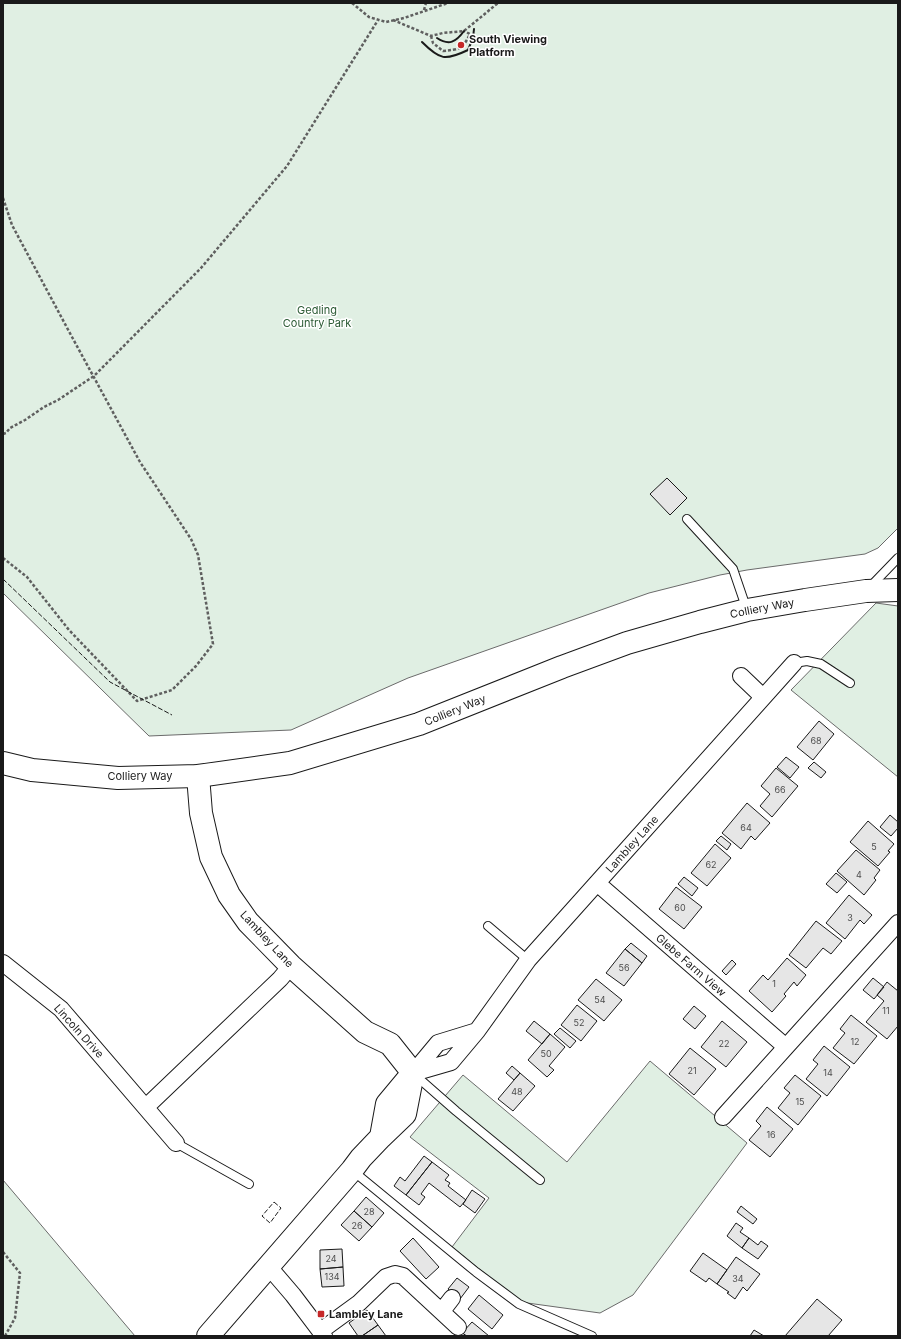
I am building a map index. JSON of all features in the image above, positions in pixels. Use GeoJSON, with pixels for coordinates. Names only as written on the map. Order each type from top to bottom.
{"type":"FeatureCollection","features":[{"type":"Feature","properties":{"kind":"main road","name":"Colliery Way"},"geometry":{"type":"LineString","coordinates":[[3,763],[32,770],[118,778],[198,776],[290,763],[419,724],[562,667],[627,643],[747,610],[866,591],[898,590]]}},
{"type":"Feature","properties":{"kind":"main road","name":"Lambley Lane"},"geometry":{"type":"LineString","coordinates":[[198,776],[201,813],[211,857],[229,895],[248,922],[291,966],[365,1032],[390,1044],[413,1073]]}},
{"type":"Feature","properties":{"kind":"main road"},"geometry":{"type":"LineString","coordinates":[[208,1336],[269,1267],[361,1158],[381,1137],[387,1104],[413,1073]]}},
{"type":"Feature","properties":{"kind":"street","name":"Lambley Lane"},"geometry":{"type":"LineString","coordinates":[[413,1073],[451,1062],[477,1031],[528,960],[794,663]]}},
{"type":"Feature","properties":{"kind":"street"},"geometry":{"type":"LineString","coordinates":[[741,676],[763,697]]}},
{"type":"Feature","properties":{"kind":"street","name":"Glebe Farm View"},"geometry":{"type":"LineString","coordinates":[[597,883],[786,1047]]}},
{"type":"Feature","properties":{"kind":"street"},"geometry":{"type":"LineString","coordinates":[[723,1117],[786,1047],[892,940],[898,923]]}},
{"type":"Feature","properties":{"kind":"street","name":"Lincoln Drive"},"geometry":{"type":"LineString","coordinates":[[3,963],[61,1009],[176,1142]]}},
{"type":"Feature","properties":{"kind":"street"},"geometry":{"type":"LineString","coordinates":[[146,1107],[280,979],[291,966]]}},
{"type":"Feature","properties":{"kind":"street"},"geometry":{"type":"LineString","coordinates":[[413,1073],[438,1043],[477,1031]]}},
{"type":"Feature","properties":{"kind":"street"},"geometry":{"type":"LineString","coordinates":[[269,1267],[322,1333],[326,1327],[359,1303],[386,1277],[395,1274],[403,1276],[458,1327]]}},
{"type":"Feature","properties":{"kind":"street"},"geometry":{"type":"LineString","coordinates":[[442,1312],[452,1298]]}},
{"type":"Feature","properties":{"kind":"lane"},"geometry":{"type":"LineString","coordinates":[[687,519],[733,569],[747,610]]}},
{"type":"Feature","properties":{"kind":"lane"},"geometry":{"type":"LineString","coordinates":[[866,591],[898,558]]}},
{"type":"Feature","properties":{"kind":"lane"},"geometry":{"type":"LineString","coordinates":[[794,663],[807,661],[821,664],[850,683]]}},
{"type":"Feature","properties":{"kind":"lane"},"geometry":{"type":"LineString","coordinates":[[488,926],[528,960]]}},
{"type":"Feature","properties":{"kind":"lane"},"geometry":{"type":"LineString","coordinates":[[413,1073],[450,1107],[540,1180]]}},
{"type":"Feature","properties":{"kind":"lane","name":"Lincoln Drive"},"geometry":{"type":"LineString","coordinates":[[176,1142],[250,1184]]}},
{"type":"Feature","properties":{"kind":"lane"},"geometry":{"type":"LineString","coordinates":[[352,1170],[476,1272],[519,1304],[592,1336]]}},
{"type":"Feature","properties":{"kind":"path"},"geometry":{"type":"LineString","coordinates":[[352,3],[369,17],[386,22],[404,18],[448,3]]}},
{"type":"Feature","properties":{"kind":"path"},"geometry":{"type":"LineString","coordinates":[[424,10],[426,3]]}},
{"type":"Feature","properties":{"kind":"path"},"geometry":{"type":"LineString","coordinates":[[464,31],[498,3]]}},
{"type":"Feature","properties":{"kind":"path"},"geometry":{"type":"LineString","coordinates":[[3,434],[10,428],[58,400],[94,376],[201,268],[287,166],[378,20]]}},
{"type":"Feature","properties":{"kind":"path"},"geometry":{"type":"LineString","coordinates":[[393,20],[431,36],[464,31],[470,34],[465,44],[459,49],[443,50],[433,43],[431,36]]}},
{"type":"Feature","properties":{"kind":"path"},"geometry":{"type":"LineString","coordinates":[[3,198],[12,225],[140,462],[190,539],[198,555],[213,644],[196,666],[172,690],[137,701],[69,630],[27,578],[3,558]]}},
{"type":"Feature","properties":{"kind":"path"},"geometry":{"type":"LineString","coordinates":[[3,1252],[20,1273],[15,1318],[5,1336]]}},
{"type":"Feature","properties":{"kind":"green space","name":"Gedling Country Park"},"geometry":{"type":"Polygon","coordinates":[[[3,3],[898,3],[898,528],[878,548],[865,554],[747,570],[720,575],[649,593],[408,678],[291,730],[149,736],[3,593],[3,3]]]}},
{"type":"Feature","properties":{"kind":"green space"},"geometry":{"type":"Polygon","coordinates":[[[876,603],[898,606],[898,777],[791,690],[876,603]]]}},
{"type":"Feature","properties":{"kind":"green space"},"geometry":{"type":"Polygon","coordinates":[[[650,1061],[747,1143],[633,1295],[600,1313],[520,1302],[452,1247],[489,1198],[410,1137],[463,1075],[567,1162],[650,1061]]]}},
{"type":"Feature","properties":{"kind":"green space"},"geometry":{"type":"Polygon","coordinates":[[[3,1180],[135,1336],[3,1336],[3,1180]]]}},
{"type":"Feature","properties":{"kind":"building"},"geometry":{"type":"Polygon","coordinates":[[[667,478],[687,498],[670,515],[650,494],[667,478]]]}},
{"type":"Feature","properties":{"kind":"building"},"geometry":{"type":"Polygon","coordinates":[[[819,721],[834,734],[813,760],[797,747],[819,721]]]}},
{"type":"Feature","properties":{"kind":"building"},"geometry":{"type":"Polygon","coordinates":[[[786,757],[799,767],[790,778],[777,767],[786,757]]]}},
{"type":"Feature","properties":{"kind":"building"},"geometry":{"type":"Polygon","coordinates":[[[814,762],[826,772],[821,778],[808,768],[814,762]]]}},
{"type":"Feature","properties":{"kind":"building"},"geometry":{"type":"Polygon","coordinates":[[[776,768],[798,786],[772,817],[760,806],[770,794],[761,786],[776,768]]]}},
{"type":"Feature","properties":{"kind":"building"},"geometry":{"type":"Polygon","coordinates":[[[747,803],[770,823],[755,840],[751,836],[741,849],[722,833],[747,803]]]}},
{"type":"Feature","properties":{"kind":"building"},"geometry":{"type":"Polygon","coordinates":[[[890,815],[898,822],[898,828],[891,836],[880,827],[890,815]]]}},
{"type":"Feature","properties":{"kind":"building"},"geometry":{"type":"Polygon","coordinates":[[[868,821],[894,844],[888,851],[890,852],[878,866],[850,842],[868,821]]]}},
{"type":"Feature","properties":{"kind":"building"},"geometry":{"type":"Polygon","coordinates":[[[721,836],[731,844],[727,850],[716,841],[721,836]]]}},
{"type":"Feature","properties":{"kind":"building"},"geometry":{"type":"Polygon","coordinates":[[[715,844],[731,858],[707,886],[691,873],[715,844]]]}},
{"type":"Feature","properties":{"kind":"building"},"geometry":{"type":"Polygon","coordinates":[[[856,850],[880,870],[874,878],[876,880],[864,895],[837,871],[856,850]]]}},
{"type":"Feature","properties":{"kind":"building"},"geometry":{"type":"Polygon","coordinates":[[[836,873],[847,882],[837,893],[826,884],[836,873]]]}},
{"type":"Feature","properties":{"kind":"building"},"geometry":{"type":"Polygon","coordinates":[[[684,877],[698,888],[692,896],[678,884],[684,877]]]}},
{"type":"Feature","properties":{"kind":"building"},"geometry":{"type":"Polygon","coordinates":[[[676,887],[702,907],[684,929],[659,909],[676,887]]]}},
{"type":"Feature","properties":{"kind":"building"},"geometry":{"type":"Polygon","coordinates":[[[849,895],[872,915],[864,924],[860,920],[845,939],[826,923],[849,895]]]}},
{"type":"Feature","properties":{"kind":"building"},"geometry":{"type":"Polygon","coordinates":[[[816,921],[842,941],[831,954],[823,948],[806,968],[789,955],[816,921]]]}},
{"type":"Feature","properties":{"kind":"building"},"geometry":{"type":"Polygon","coordinates":[[[631,943],[647,956],[642,963],[625,949],[631,943]]]}},
{"type":"Feature","properties":{"kind":"building"},"geometry":{"type":"Polygon","coordinates":[[[625,949],[642,963],[624,986],[606,973],[625,949]]]}},
{"type":"Feature","properties":{"kind":"building"},"geometry":{"type":"Polygon","coordinates":[[[787,958],[806,975],[797,986],[794,982],[784,994],[786,996],[772,1012],[749,991],[763,975],[768,980],[787,958]]]}},
{"type":"Feature","properties":{"kind":"building"},"geometry":{"type":"Polygon","coordinates":[[[732,960],[736,964],[726,975],[722,971],[732,960]]]}},
{"type":"Feature","properties":{"kind":"building"},"geometry":{"type":"Polygon","coordinates":[[[873,978],[884,987],[874,999],[863,990],[873,978]]]}},
{"type":"Feature","properties":{"kind":"building"},"geometry":{"type":"Polygon","coordinates":[[[596,979],[622,1000],[604,1021],[578,1000],[596,979]]]}},
{"type":"Feature","properties":{"kind":"building"},"geometry":{"type":"Polygon","coordinates":[[[887,982],[898,991],[898,1026],[887,1039],[866,1022],[884,1001],[877,995],[887,982]]]}},
{"type":"Feature","properties":{"kind":"building"},"geometry":{"type":"Polygon","coordinates":[[[577,1005],[597,1021],[581,1041],[561,1025],[577,1005]]]}},
{"type":"Feature","properties":{"kind":"building"},"geometry":{"type":"Polygon","coordinates":[[[694,1006],[706,1016],[695,1029],[683,1019],[694,1006]]]}},
{"type":"Feature","properties":{"kind":"building"},"geometry":{"type":"Polygon","coordinates":[[[851,1015],[877,1036],[854,1064],[833,1048],[845,1033],[840,1029],[851,1015]]]}},
{"type":"Feature","properties":{"kind":"building"},"geometry":{"type":"Polygon","coordinates":[[[534,1021],[550,1034],[542,1044],[526,1031],[534,1021]]]}},
{"type":"Feature","properties":{"kind":"building"},"geometry":{"type":"Polygon","coordinates":[[[722,1021],[747,1042],[726,1067],[701,1047],[722,1021]]]}},
{"type":"Feature","properties":{"kind":"building"},"geometry":{"type":"Polygon","coordinates":[[[560,1028],[576,1041],[570,1048],[554,1034],[560,1028]]]}},
{"type":"Feature","properties":{"kind":"building"},"geometry":{"type":"Polygon","coordinates":[[[550,1034],[565,1047],[549,1066],[554,1070],[547,1077],[528,1060],[550,1034]]]}},
{"type":"Feature","properties":{"kind":"building"},"geometry":{"type":"Polygon","coordinates":[[[824,1046],[850,1067],[827,1096],[806,1079],[818,1064],[813,1060],[824,1046]]]}},
{"type":"Feature","properties":{"kind":"building"},"geometry":{"type":"Polygon","coordinates":[[[690,1048],[716,1069],[694,1095],[669,1074],[690,1048]]]}},
{"type":"Feature","properties":{"kind":"building"},"geometry":{"type":"Polygon","coordinates":[[[512,1066],[520,1073],[514,1080],[506,1073],[512,1066]]]}},
{"type":"Feature","properties":{"kind":"building"},"geometry":{"type":"Polygon","coordinates":[[[520,1073],[535,1086],[513,1111],[498,1099],[520,1073]]]}},
{"type":"Feature","properties":{"kind":"building"},"geometry":{"type":"Polygon","coordinates":[[[795,1075],[821,1096],[798,1125],[778,1108],[790,1093],[784,1088],[795,1075]]]}},
{"type":"Feature","properties":{"kind":"building"},"geometry":{"type":"Polygon","coordinates":[[[767,1107],[793,1129],[770,1157],[749,1140],[761,1126],[756,1121],[767,1107]]]}},
{"type":"Feature","properties":{"kind":"building"},"geometry":{"type":"Polygon","coordinates":[[[424,1156],[432,1162],[406,1195],[394,1186],[400,1177],[405,1181],[424,1156]]]}},
{"type":"Feature","properties":{"kind":"building"},"geometry":{"type":"Polygon","coordinates":[[[432,1162],[449,1175],[445,1180],[450,1183],[448,1186],[466,1200],[460,1207],[429,1183],[421,1194],[425,1197],[419,1205],[406,1195],[432,1162]]]}},
{"type":"Feature","properties":{"kind":"building"},"geometry":{"type":"Polygon","coordinates":[[[472,1190],[485,1199],[475,1213],[463,1204],[472,1190]]]}},
{"type":"Feature","properties":{"kind":"building"},"geometry":{"type":"Polygon","coordinates":[[[366,1197],[384,1213],[372,1227],[354,1211],[366,1197]]]}},
{"type":"Feature","properties":{"kind":"building"},"geometry":{"type":"Polygon","coordinates":[[[741,1206],[757,1219],[753,1224],[737,1212],[741,1206]]]}},
{"type":"Feature","properties":{"kind":"building"},"geometry":{"type":"Polygon","coordinates":[[[354,1211],[372,1227],[359,1241],[341,1225],[354,1211]]]}},
{"type":"Feature","properties":{"kind":"building"},"geometry":{"type":"Polygon","coordinates":[[[736,1223],[743,1228],[740,1232],[749,1238],[742,1248],[727,1236],[736,1223]]]}},
{"type":"Feature","properties":{"kind":"building"},"geometry":{"type":"Polygon","coordinates":[[[413,1238],[439,1267],[426,1279],[400,1251],[413,1238]]]}},
{"type":"Feature","properties":{"kind":"building"},"geometry":{"type":"Polygon","coordinates":[[[749,1238],[758,1245],[761,1241],[768,1246],[758,1259],[742,1248],[749,1238]]]}},
{"type":"Feature","properties":{"kind":"building"},"geometry":{"type":"Polygon","coordinates":[[[342,1249],[343,1267],[320,1269],[320,1250],[342,1249]]]}},
{"type":"Feature","properties":{"kind":"building"},"geometry":{"type":"Polygon","coordinates":[[[703,1253],[727,1270],[717,1284],[709,1278],[706,1282],[690,1271],[703,1253]]]}},
{"type":"Feature","properties":{"kind":"building"},"geometry":{"type":"Polygon","coordinates":[[[736,1257],[760,1274],[747,1291],[743,1287],[735,1299],[727,1293],[729,1292],[717,1284],[736,1257]]]}},
{"type":"Feature","properties":{"kind":"building"},"geometry":{"type":"Polygon","coordinates":[[[343,1267],[344,1286],[322,1287],[320,1269],[343,1267]]]}},
{"type":"Feature","properties":{"kind":"building"},"geometry":{"type":"Polygon","coordinates":[[[457,1278],[469,1287],[460,1299],[448,1289],[457,1278]]]}},
{"type":"Feature","properties":{"kind":"building"},"geometry":{"type":"Polygon","coordinates":[[[479,1295],[503,1315],[492,1329],[468,1309],[479,1295]]]}},
{"type":"Feature","properties":{"kind":"building"},"geometry":{"type":"Polygon","coordinates":[[[817,1299],[842,1320],[828,1336],[785,1336],[817,1299]]]}},
{"type":"Feature","properties":{"kind":"building"},"geometry":{"type":"Polygon","coordinates":[[[367,1310],[378,1325],[362,1336],[358,1336],[349,1323],[367,1310]]]}},
{"type":"Feature","properties":{"kind":"building"},"geometry":{"type":"Polygon","coordinates":[[[472,1322],[489,1336],[467,1336],[462,1333],[472,1322]]]}},
{"type":"Feature","properties":{"kind":"building"},"geometry":{"type":"Polygon","coordinates":[[[378,1325],[386,1336],[362,1336],[378,1325]]]}},
{"type":"Feature","properties":{"kind":"building"},"geometry":{"type":"Polygon","coordinates":[[[754,1330],[764,1336],[750,1336],[754,1330]]]}},
{"type":"Feature","properties":{"kind":"fence"},"geometry":{"type":"LineString","coordinates":[[3,579],[110,682],[172,715]]}},
{"type":"Feature","properties":{"kind":"fence"},"geometry":{"type":"LineString","coordinates":[[274,1202],[281,1208],[270,1223],[262,1216],[274,1202]]}},
{"type":"Feature","properties":{"kind":"wall"},"geometry":{"type":"LineString","coordinates":[[422,42],[438,55],[443,57],[454,56],[468,50],[473,38],[474,29]]}},
{"type":"Feature","properties":{"kind":"wall"},"geometry":{"type":"LineString","coordinates":[[437,38],[445,42],[452,42],[464,31]]}},
{"type":"Feature","properties":{"kind":"place","name":"South Viewing Platform"},"geometry":{"type":"Point","coordinates":[461,45]}},
{"type":"Feature","properties":{"kind":"place","name":"Lambley Lane"},"geometry":{"type":"Point","coordinates":[321,1314]}}]}
